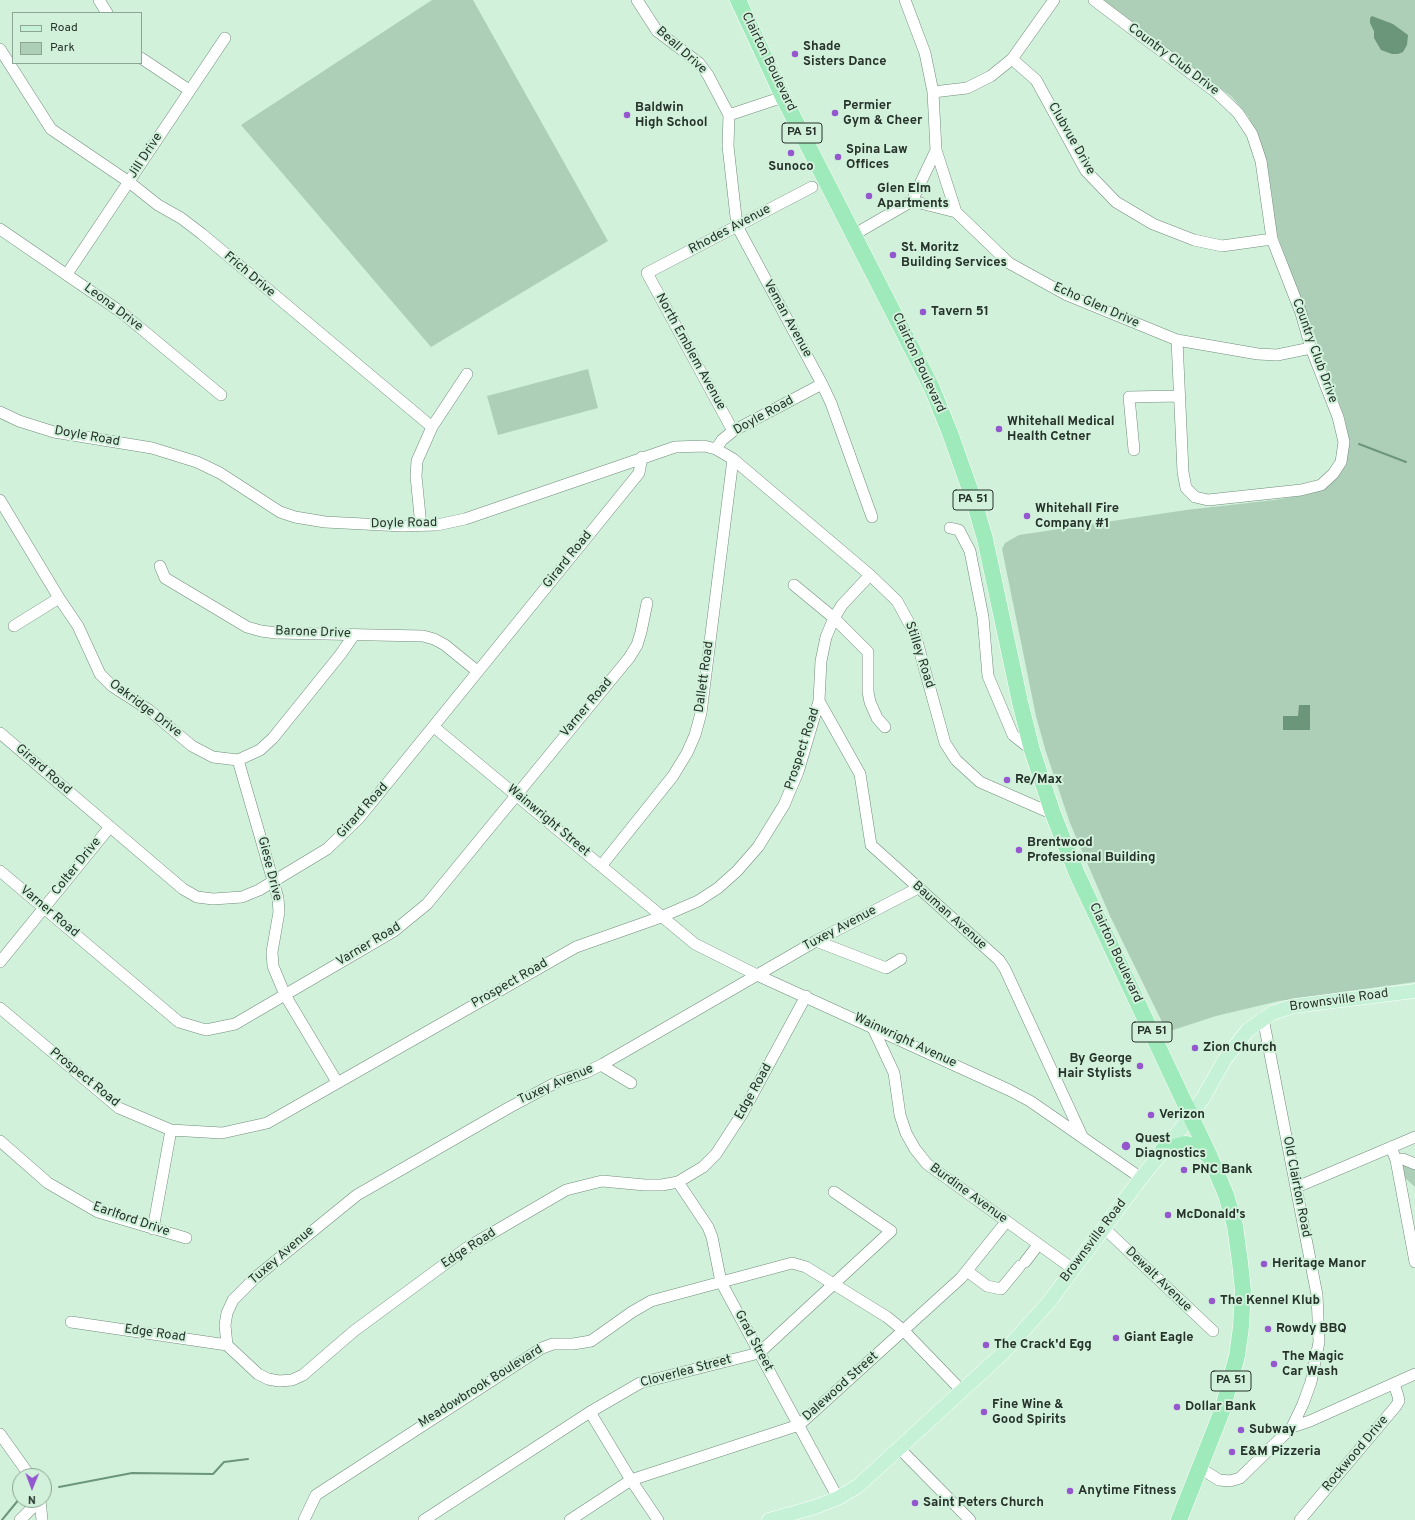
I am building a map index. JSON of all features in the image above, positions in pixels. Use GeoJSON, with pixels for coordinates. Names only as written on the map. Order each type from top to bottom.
{"type":"FeatureCollection","features":[{"type":"Feature","properties":{"kind":"highway","name":"Clairton Boulevard"},"geometry":{"type":"LineString","coordinates":[[738,0],[783,97],[855,234],[931,386],[964,471],[985,539],[1020,702],[1032,750],[1053,814],[1077,874],[1191,1115],[1226,1194],[1235,1226],[1243,1291],[1241,1327],[1232,1378],[1222,1411],[1179,1520]]}},
{"type":"Feature","properties":{"kind":"highway"},"geometry":{"type":"LineString","coordinates":[[1163,1150],[1186,1144],[1197,1147],[1210,1157]]}},
{"type":"Feature","properties":{"kind":"main road","name":"Brownsville Road"},"geometry":{"type":"LineString","coordinates":[[769,1520],[838,1498],[858,1486],[1003,1353],[1038,1316],[1141,1178],[1191,1115],[1239,1039],[1263,1018],[1272,1013],[1294,1006],[1415,991]]}},
{"type":"Feature","properties":{"kind":"street"},"geometry":{"type":"LineString","coordinates":[[99,0],[106,12]]}},
{"type":"Feature","properties":{"kind":"street","name":"Beall Drive"},"geometry":{"type":"LineString","coordinates":[[637,0],[656,31],[699,63],[708,75],[729,115]]}},
{"type":"Feature","properties":{"kind":"street","name":"Echo Glen Drive"},"geometry":{"type":"LineString","coordinates":[[905,0],[925,52],[933,92],[936,150],[956,212],[1009,263],[1067,296],[1177,340],[1258,354],[1277,355],[1311,348]]}},
{"type":"Feature","properties":{"kind":"street"},"geometry":{"type":"LineString","coordinates":[[933,92],[967,88],[991,76],[1012,59],[1054,0]]}},
{"type":"Feature","properties":{"kind":"street","name":"Country Club Drive"},"geometry":{"type":"LineString","coordinates":[[1094,0],[1217,93],[1238,113],[1252,134],[1261,161],[1272,239],[1301,313],[1311,348],[1338,416],[1344,442],[1341,462],[1333,474],[1320,485],[1301,490],[1208,500],[1195,497],[1186,488],[1183,472],[1177,340]]}},
{"type":"Feature","properties":{"kind":"street","name":"Jill Drive"},"geometry":{"type":"LineString","coordinates":[[67,274],[225,38]]}},
{"type":"Feature","properties":{"kind":"street","name":"Frich Drive"},"geometry":{"type":"LineString","coordinates":[[0,49],[51,129],[129,182],[158,205],[181,218],[202,234],[432,427]]}},
{"type":"Feature","properties":{"kind":"street"},"geometry":{"type":"LineString","coordinates":[[142,59],[189,90]]}},
{"type":"Feature","properties":{"kind":"street","name":"Clubvue Drive"},"geometry":{"type":"LineString","coordinates":[[1012,59],[1036,80],[1086,171],[1116,202],[1153,224],[1208,243],[1222,246],[1272,239]]}},
{"type":"Feature","properties":{"kind":"street"},"geometry":{"type":"LineString","coordinates":[[729,115],[783,97]]}},
{"type":"Feature","properties":{"kind":"street","name":"Veman Avenue"},"geometry":{"type":"LineString","coordinates":[[729,115],[728,146],[737,226],[831,403],[872,517]]}},
{"type":"Feature","properties":{"kind":"street"},"geometry":{"type":"LineString","coordinates":[[855,234],[912,201],[936,150]]}},
{"type":"Feature","properties":{"kind":"street","name":"Rhodes Avenue"},"geometry":{"type":"LineString","coordinates":[[647,273],[812,187]]}},
{"type":"Feature","properties":{"kind":"street"},"geometry":{"type":"LineString","coordinates":[[912,201],[956,212]]}},
{"type":"Feature","properties":{"kind":"street","name":"Leona Drive"},"geometry":{"type":"LineString","coordinates":[[0,229],[121,312],[221,395]]}},
{"type":"Feature","properties":{"kind":"street","name":"North Emblem Avenue"},"geometry":{"type":"LineString","coordinates":[[647,273],[733,431]]}},
{"type":"Feature","properties":{"kind":"street"},"geometry":{"type":"LineString","coordinates":[[421,526],[416,476],[417,461],[432,427],[467,374]]}},
{"type":"Feature","properties":{"kind":"street","name":"Doyle Road"},"geometry":{"type":"LineString","coordinates":[[0,412],[19,421],[54,432],[152,448],[197,462],[220,473],[280,512],[295,517],[325,522],[421,526],[465,519],[674,447],[704,446],[716,449],[722,440],[733,431],[822,384]]}},
{"type":"Feature","properties":{"kind":"street"},"geometry":{"type":"LineString","coordinates":[[1134,450],[1129,396],[1179,396]]}},
{"type":"Feature","properties":{"kind":"street","name":"Stilley Road"},"geometry":{"type":"LineString","coordinates":[[716,449],[733,459],[870,574],[897,601],[913,629],[946,743],[956,760],[980,782],[1053,814]]}},
{"type":"Feature","properties":{"kind":"street","name":"Girard Road"},"geometry":{"type":"LineString","coordinates":[[0,733],[168,878],[197,896],[213,900],[242,897],[274,882],[327,848],[343,835],[359,818],[639,473],[642,457]]}},
{"type":"Feature","properties":{"kind":"street","name":"Dallett Road"},"geometry":{"type":"LineString","coordinates":[[601,866],[673,776],[687,753],[694,735],[701,713],[733,459]]}},
{"type":"Feature","properties":{"kind":"street","name":"Oakridge Drive"},"geometry":{"type":"LineString","coordinates":[[0,500],[59,598],[78,626],[100,674],[112,686],[148,710],[202,753],[223,760],[238,760],[260,750],[273,738],[340,655],[354,635]]}},
{"type":"Feature","properties":{"kind":"street"},"geometry":{"type":"LineString","coordinates":[[950,528],[959,530],[970,551],[983,617],[988,676],[1013,735],[1032,750]]}},
{"type":"Feature","properties":{"kind":"street","name":"Barone Drive"},"geometry":{"type":"LineString","coordinates":[[160,566],[166,578],[247,627],[261,631],[276,632],[423,636],[434,639],[445,645],[477,671]]}},
{"type":"Feature","properties":{"kind":"street","name":"Prospect Road"},"geometry":{"type":"LineString","coordinates":[[0,1008],[119,1108],[170,1130],[222,1133],[267,1123],[576,947],[661,917],[698,901],[718,888],[737,871],[758,848],[778,816],[798,772],[819,701],[821,661],[826,637],[834,618],[842,605],[870,574]]}},
{"type":"Feature","properties":{"kind":"street"},"geometry":{"type":"LineString","coordinates":[[794,585],[834,618],[868,652],[868,692],[870,702],[877,718],[885,727]]}},
{"type":"Feature","properties":{"kind":"street"},"geometry":{"type":"LineString","coordinates":[[14,626],[59,598]]}},
{"type":"Feature","properties":{"kind":"street","name":"Varner Road"},"geometry":{"type":"LineString","coordinates":[[0,871],[179,1022],[193,1028],[206,1030],[234,1024],[394,931],[412,918],[427,904],[629,658],[641,632],[647,603]]}},
{"type":"Feature","properties":{"kind":"street","name":"Bauman Avenue"},"geometry":{"type":"LineString","coordinates":[[819,701],[860,774],[870,845],[999,960],[1005,969],[1082,1137]]}},
{"type":"Feature","properties":{"kind":"street","name":"Wainwright Street"},"geometry":{"type":"LineString","coordinates":[[434,726],[661,917]]}},
{"type":"Feature","properties":{"kind":"street","name":"Giese Drive"},"geometry":{"type":"LineString","coordinates":[[238,760],[278,898],[279,912],[272,952],[273,966],[285,995],[337,1082]]}},
{"type":"Feature","properties":{"kind":"street","name":"Colter Drive"},"geometry":{"type":"LineString","coordinates":[[0,962],[109,828]]}},
{"type":"Feature","properties":{"kind":"street","name":"Tuxey Avenue"},"geometry":{"type":"LineString","coordinates":[[227,1344],[225,1325],[227,1313],[233,1300],[256,1277],[357,1195],[542,1089],[601,1065],[816,942],[918,888]]}},
{"type":"Feature","properties":{"kind":"street","name":"Wainwright Avenue"},"geometry":{"type":"LineString","coordinates":[[661,917],[695,944],[757,975],[872,1026],[1030,1101],[1141,1178]]}},
{"type":"Feature","properties":{"kind":"street"},"geometry":{"type":"LineString","coordinates":[[816,942],[886,968],[901,959]]}},
{"type":"Feature","properties":{"kind":"street","name":"Edge Road"},"geometry":{"type":"LineString","coordinates":[[71,1322],[227,1344],[258,1374],[279,1381],[292,1380],[303,1375],[354,1331],[468,1247],[566,1190],[602,1181],[645,1186],[678,1182],[703,1167],[716,1154],[742,1114],[806,996]]}},
{"type":"Feature","properties":{"kind":"street","name":"Old Clairton Road"},"geometry":{"type":"LineString","coordinates":[[1200,1468],[1219,1480],[1230,1481],[1240,1478],[1292,1427],[1311,1382],[1319,1342],[1317,1295],[1263,1018]]}},
{"type":"Feature","properties":{"kind":"street","name":"Burdine Avenue"},"geometry":{"type":"LineString","coordinates":[[872,1026],[894,1073],[900,1115],[906,1133],[915,1149],[927,1164],[938,1174],[1074,1269]]}},
{"type":"Feature","properties":{"kind":"street"},"geometry":{"type":"LineString","coordinates":[[601,1065],[631,1083]]}},
{"type":"Feature","properties":{"kind":"street"},"geometry":{"type":"LineString","coordinates":[[153,1229],[170,1130]]}},
{"type":"Feature","properties":{"kind":"street"},"geometry":{"type":"LineString","coordinates":[[1297,1187],[1415,1137]]}},
{"type":"Feature","properties":{"kind":"street","name":"Earlford Drive"},"geometry":{"type":"LineString","coordinates":[[0,1141],[48,1183],[98,1212],[186,1238]]}},
{"type":"Feature","properties":{"kind":"street"},"geometry":{"type":"LineString","coordinates":[[1391,1147],[1396,1160],[1415,1262]]}},
{"type":"Feature","properties":{"kind":"street"},"geometry":{"type":"LineString","coordinates":[[1396,1160],[1403,1159],[1415,1164]]}},
{"type":"Feature","properties":{"kind":"street","name":"Grad Street"},"geometry":{"type":"LineString","coordinates":[[678,1182],[708,1227],[712,1237],[721,1282],[838,1498]]}},
{"type":"Feature","properties":{"kind":"street","name":"Cloverlea Street"},"geometry":{"type":"LineString","coordinates":[[424,1520],[590,1412],[640,1383],[759,1353],[891,1231],[834,1192]]}},
{"type":"Feature","properties":{"kind":"street","name":"Dalewood Street"},"geometry":{"type":"LineString","coordinates":[[570,1520],[631,1480],[799,1425],[967,1271],[1006,1222]]}},
{"type":"Feature","properties":{"kind":"street","name":"Dewalt Avenue"},"geometry":{"type":"LineString","coordinates":[[1104,1228],[1213,1331]]}},
{"type":"Feature","properties":{"kind":"street"},"geometry":{"type":"LineString","coordinates":[[967,1271],[987,1286],[1001,1289],[1038,1245]]}},
{"type":"Feature","properties":{"kind":"street","name":"Meadowbrook Boulevard"},"geometry":{"type":"LineString","coordinates":[[304,1520],[316,1494],[542,1348],[553,1344],[591,1342],[632,1312],[651,1301],[792,1263],[806,1266],[886,1317],[903,1330],[962,1391]]}},
{"type":"Feature","properties":{"kind":"street"},"geometry":{"type":"LineString","coordinates":[[1292,1427],[1310,1421],[1415,1374]]}},
{"type":"Feature","properties":{"kind":"street","name":"Rockwood Drive"},"geometry":{"type":"LineString","coordinates":[[1300,1520],[1396,1406],[1399,1401],[1394,1384]]}},
{"type":"Feature","properties":{"kind":"street"},"geometry":{"type":"LineString","coordinates":[[590,1412],[631,1480],[658,1520]]}},
{"type":"Feature","properties":{"kind":"street"},"geometry":{"type":"LineString","coordinates":[[0,1434],[24,1468]]}},
{"type":"Feature","properties":{"kind":"street"},"geometry":{"type":"LineString","coordinates":[[899,1448],[970,1520]]}},
{"type":"Feature","properties":{"kind":"street"},"geometry":{"type":"LineString","coordinates":[[20,1520],[32,1508]]}},
{"type":"Feature","properties":{"kind":"street"},"geometry":{"type":"LineString","coordinates":[[41,1508],[42,1520]]}},
{"type":"Feature","properties":{"kind":"green space"},"geometry":{"type":"Polygon","coordinates":[[[432,0],[473,0],[608,241],[431,347],[241,125],[432,0]]]}},
{"type":"Feature","properties":{"kind":"green space"},"geometry":{"type":"Polygon","coordinates":[[[1104,0],[1415,0],[1415,982],[1279,1001],[1216,1016],[1167,1032],[1110,916],[1070,823],[1046,752],[1036,716],[1002,549],[1005,543],[1019,535],[1186,510],[1274,500],[1305,495],[1322,490],[1349,446],[1345,419],[1277,234],[1268,169],[1260,140],[1248,116],[1232,97],[1104,0]]]}},
{"type":"Feature","properties":{"kind":"green space"},"geometry":{"type":"Polygon","coordinates":[[[588,369],[598,408],[498,435],[487,396],[588,369]]]}},
{"type":"Feature","properties":{"kind":"green space"},"geometry":{"type":"Polygon","coordinates":[[[1403,1164],[1415,1168],[1415,1187],[1403,1176],[1401,1166],[1403,1164]]]}},
{"type":"Feature","properties":{"kind":"shaded area"},"geometry":{"type":"Polygon","coordinates":[[[1372,16],[1393,24],[1408,35],[1407,45],[1403,52],[1392,54],[1381,50],[1374,38],[1374,31],[1370,23],[1370,18],[1372,16]]]}},
{"type":"Feature","properties":{"kind":"shaded area"},"geometry":{"type":"Polygon","coordinates":[[[1299,705],[1310,705],[1310,730],[1283,730],[1283,716],[1298,716],[1299,705]]]}},
{"type":"Feature","properties":{"kind":"waterway"},"geometry":{"type":"LineString","coordinates":[[1359,444],[1406,462]]}},
{"type":"Feature","properties":{"kind":"waterway"},"geometry":{"type":"LineString","coordinates":[[59,1487],[132,1473],[213,1474],[224,1462],[248,1459]]}},
{"type":"Feature","properties":{"kind":"waterway"},"geometry":{"type":"LineString","coordinates":[[2,1520],[12,1508]]}},
{"type":"Feature","properties":{"kind":"place","name":"Shade Sisters Dance"},"geometry":{"type":"Point","coordinates":[795,54]}},
{"type":"Feature","properties":{"kind":"place","name":"Permier Gym & Cheer"},"geometry":{"type":"Point","coordinates":[835,113]}},
{"type":"Feature","properties":{"kind":"place","name":"Baldwin High School"},"geometry":{"type":"Point","coordinates":[627,115]}},
{"type":"Feature","properties":{"kind":"place","name":"Sunoco"},"geometry":{"type":"Point","coordinates":[791,153]}},
{"type":"Feature","properties":{"kind":"place","name":"Spina Law Offices"},"geometry":{"type":"Point","coordinates":[838,157]}},
{"type":"Feature","properties":{"kind":"place","name":"Glen Elm Apartments"},"geometry":{"type":"Point","coordinates":[869,196]}},
{"type":"Feature","properties":{"kind":"place","name":"St. Moritz Building Services"},"geometry":{"type":"Point","coordinates":[893,255]}},
{"type":"Feature","properties":{"kind":"place","name":"Tavern 51"},"geometry":{"type":"Point","coordinates":[923,312]}},
{"type":"Feature","properties":{"kind":"place","name":"Whitehall Medical Health Cetner"},"geometry":{"type":"Point","coordinates":[999,429]}},
{"type":"Feature","properties":{"kind":"place","name":"Whitehall Fire Company #1"},"geometry":{"type":"Point","coordinates":[1027,516]}},
{"type":"Feature","properties":{"kind":"place","name":"Re/Max"},"geometry":{"type":"Point","coordinates":[1007,780]}},
{"type":"Feature","properties":{"kind":"place","name":"Brentwood Professional Building"},"geometry":{"type":"Point","coordinates":[1019,850]}},
{"type":"Feature","properties":{"kind":"place","name":"Zion Church"},"geometry":{"type":"Point","coordinates":[1195,1048]}},
{"type":"Feature","properties":{"kind":"place","name":"By George Hair Stylists"},"geometry":{"type":"Point","coordinates":[1140,1066]}},
{"type":"Feature","properties":{"kind":"place","name":"Verizon"},"geometry":{"type":"Point","coordinates":[1151,1115]}},
{"type":"Feature","properties":{"kind":"place","name":"Quest Diagnostics"},"geometry":{"type":"Point","coordinates":[1126,1146]}},
{"type":"Feature","properties":{"kind":"place","name":"PNC Bank"},"geometry":{"type":"Point","coordinates":[1184,1170]}},
{"type":"Feature","properties":{"kind":"place","name":"McDonald's"},"geometry":{"type":"Point","coordinates":[1168,1215]}},
{"type":"Feature","properties":{"kind":"place","name":"Heritage Manor"},"geometry":{"type":"Point","coordinates":[1264,1264]}},
{"type":"Feature","properties":{"kind":"place","name":"The Kennel Klub"},"geometry":{"type":"Point","coordinates":[1212,1301]}},
{"type":"Feature","properties":{"kind":"place","name":"Rowdy BBQ"},"geometry":{"type":"Point","coordinates":[1268,1329]}},
{"type":"Feature","properties":{"kind":"place","name":"Giant Eagle"},"geometry":{"type":"Point","coordinates":[1116,1338]}},
{"type":"Feature","properties":{"kind":"place","name":"The Crack'd Egg"},"geometry":{"type":"Point","coordinates":[986,1345]}},
{"type":"Feature","properties":{"kind":"place","name":"The Magic Car Wash"},"geometry":{"type":"Point","coordinates":[1274,1364]}},
{"type":"Feature","properties":{"kind":"place","name":"Dollar Bank"},"geometry":{"type":"Point","coordinates":[1177,1407]}},
{"type":"Feature","properties":{"kind":"place","name":"Fine Wine & Good Spirits"},"geometry":{"type":"Point","coordinates":[984,1412]}},
{"type":"Feature","properties":{"kind":"place","name":"Subway"},"geometry":{"type":"Point","coordinates":[1241,1430]}},
{"type":"Feature","properties":{"kind":"place","name":"E&M Pizzeria"},"geometry":{"type":"Point","coordinates":[1232,1452]}},
{"type":"Feature","properties":{"kind":"place","name":"Anytime Fitness"},"geometry":{"type":"Point","coordinates":[1070,1491]}},
{"type":"Feature","properties":{"kind":"place","name":"Saint Peters Church"},"geometry":{"type":"Point","coordinates":[915,1503]}}]}
